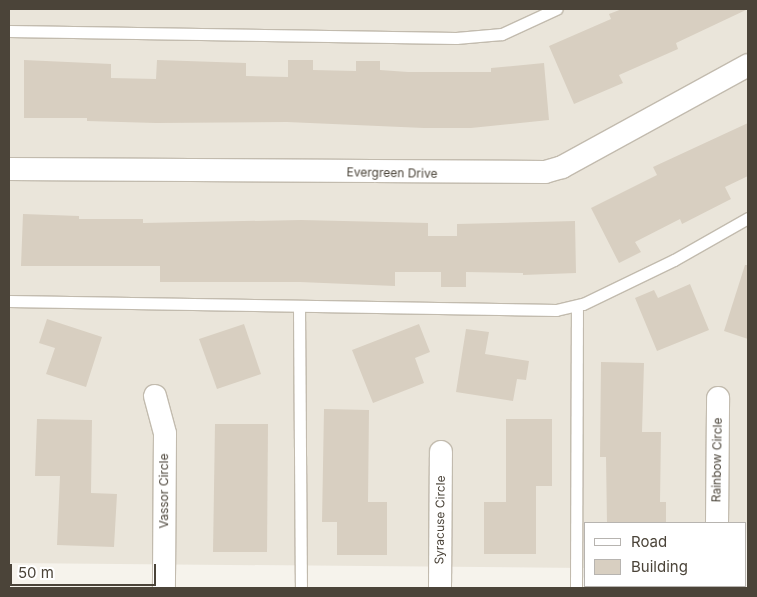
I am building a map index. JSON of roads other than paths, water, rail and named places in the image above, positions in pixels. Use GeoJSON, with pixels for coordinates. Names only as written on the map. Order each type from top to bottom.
{"type":"FeatureCollection","features":[{"type":"Feature","properties":{"kind":"street","name":"Evergreen Drive"},"geometry":{"type":"LineString","coordinates":[[9,169],[545,172],[562,167],[748,65]]}},
{"type":"Feature","properties":{"kind":"street","name":"Vassor Circle"},"geometry":{"type":"LineString","coordinates":[[155,396],[165,434],[164,588]]}},
{"type":"Feature","properties":{"kind":"street","name":"Rainbow Circle"},"geometry":{"type":"LineString","coordinates":[[717,522],[718,398]]}},
{"type":"Feature","properties":{"kind":"street","name":"Syracuse Circle"},"geometry":{"type":"LineString","coordinates":[[440,588],[441,452]]}},
{"type":"Feature","properties":{"kind":"lane"},"geometry":{"type":"LineString","coordinates":[[9,31],[456,38],[502,34],[556,9]]}},
{"type":"Feature","properties":{"kind":"lane"},"geometry":{"type":"LineString","coordinates":[[9,301],[556,310],[577,306],[674,260],[748,218]]}},
{"type":"Feature","properties":{"kind":"lane"},"geometry":{"type":"LineString","coordinates":[[576,588],[577,306]]}},
{"type":"Feature","properties":{"kind":"lane"},"geometry":{"type":"LineString","coordinates":[[300,307],[301,588]]}}]}
